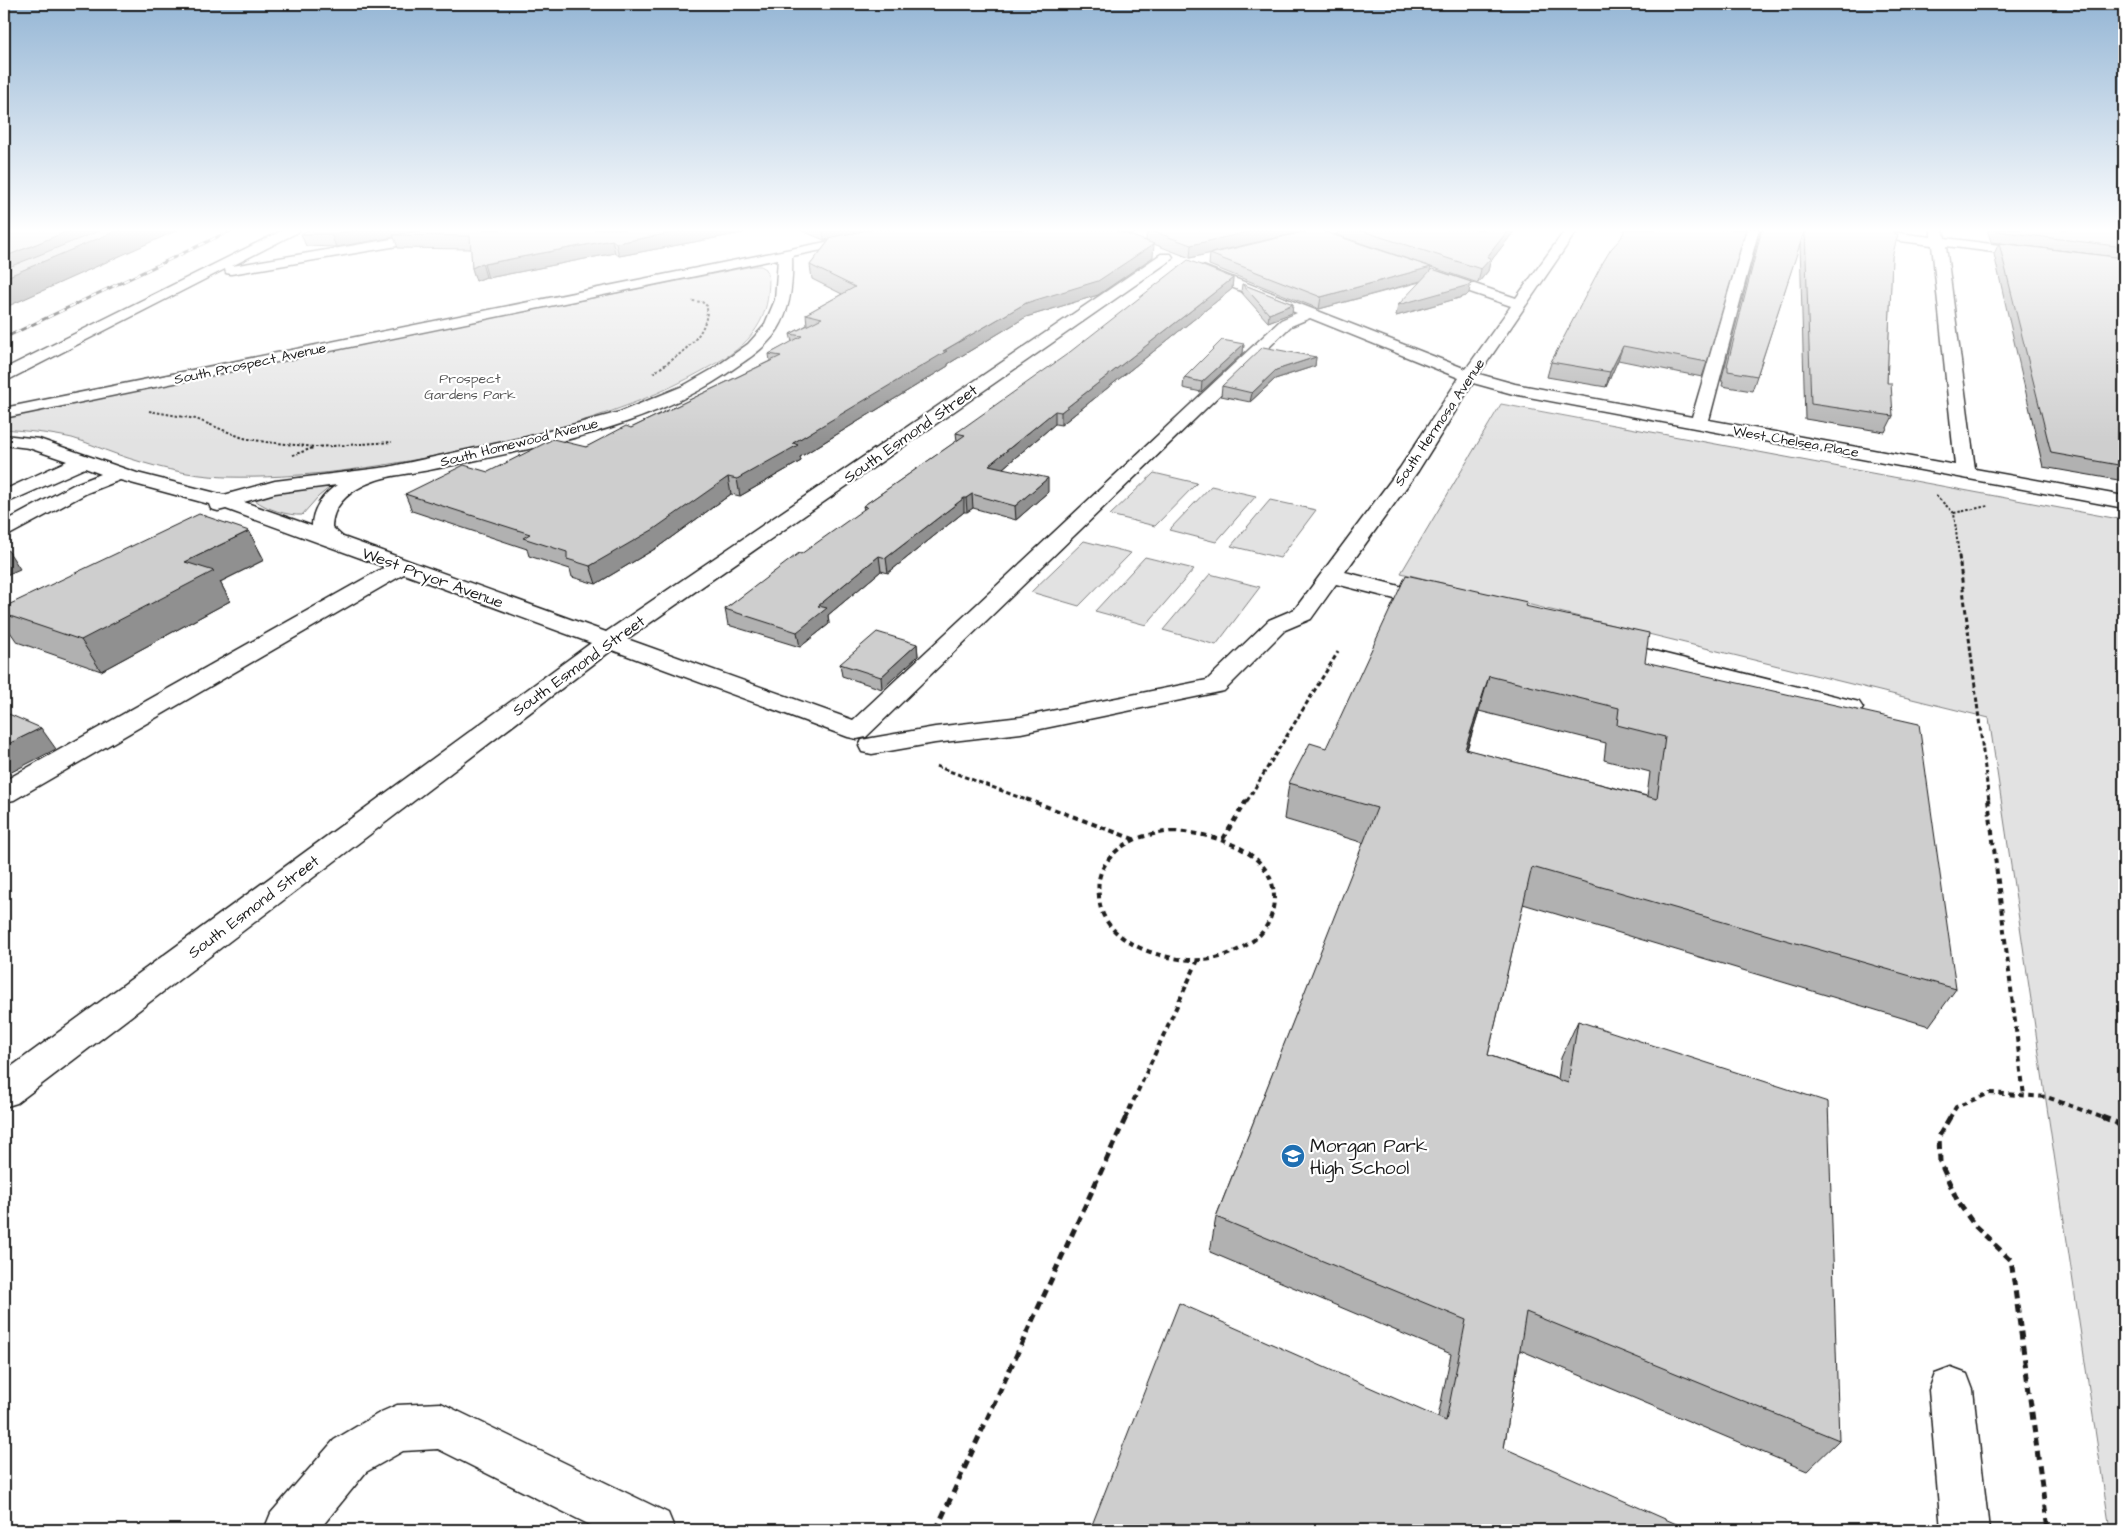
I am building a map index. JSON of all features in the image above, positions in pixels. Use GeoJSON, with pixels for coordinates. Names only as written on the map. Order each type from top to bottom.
{"type":"FeatureCollection","features":[{"type":"Feature","properties":{"kind":"street"},"geometry":{"type":"LineString","coordinates":[[4,376],[152,301]]}},
{"type":"Feature","properties":{"kind":"street","name":"South Prospect Avenue"},"geometry":{"type":"LineString","coordinates":[[4,413],[553,301]]}},
{"type":"Feature","properties":{"kind":"street","name":"South Homewood Avenue"},"geometry":{"type":"LineString","coordinates":[[195,516],[252,491],[284,484],[372,475],[544,439],[657,404],[695,386],[730,366],[755,346],[772,328],[780,311],[781,301]]}},
{"type":"Feature","properties":{"kind":"street","name":"South Esmond Street"},"geometry":{"type":"LineString","coordinates":[[4,1092],[609,641],[1119,301]]}},
{"type":"Feature","properties":{"kind":"street","name":"West Chelsea Place"},"geometry":{"type":"LineString","coordinates":[[1278,301],[1469,376],[1513,389],[2124,502]]}},
{"type":"Feature","properties":{"kind":"street"},"geometry":{"type":"LineString","coordinates":[[1509,301],[1519,304]]}},
{"type":"Feature","properties":{"kind":"street","name":"South Hermosa Avenue"},"geometry":{"type":"LineString","coordinates":[[864,738],[934,735],[1021,725],[1215,686],[1277,626],[1303,614],[1408,471],[1469,376],[1521,301]]}},
{"type":"Feature","properties":{"kind":"street"},"geometry":{"type":"LineString","coordinates":[[1699,423],[1733,301]]}},
{"type":"Feature","properties":{"kind":"street"},"geometry":{"type":"LineString","coordinates":[[1945,301],[1966,473]]}},
{"type":"Feature","properties":{"kind":"street"},"geometry":{"type":"LineString","coordinates":[[864,738],[1286,323],[1310,313]]}},
{"type":"Feature","properties":{"kind":"street","name":"West Pryor Avenue"},"geometry":{"type":"LineString","coordinates":[[4,440],[32,443],[120,473],[226,502],[609,641],[864,738]]}},
{"type":"Feature","properties":{"kind":"street"},"geometry":{"type":"LineString","coordinates":[[4,498],[46,476],[84,460]]}},
{"type":"Feature","properties":{"kind":"street"},"geometry":{"type":"LineString","coordinates":[[4,530],[80,490],[120,473]]}},
{"type":"Feature","properties":{"kind":"street","name":"South Homewood Avenue"},"geometry":{"type":"LineString","coordinates":[[337,543],[322,530],[321,519],[324,509],[334,497],[348,486],[372,475]]}},
{"type":"Feature","properties":{"kind":"street"},"geometry":{"type":"LineString","coordinates":[[4,793],[402,566]]}},
{"type":"Feature","properties":{"kind":"street"},"geometry":{"type":"LineString","coordinates":[[1332,576],[1458,608]]}},
{"type":"Feature","properties":{"kind":"street"},"geometry":{"type":"LineString","coordinates":[[1592,642],[1850,708]]}},
{"type":"Feature","properties":{"kind":"street"},"geometry":{"type":"LineString","coordinates":[[1951,1390],[1965,1530]]}},
{"type":"Feature","properties":{"kind":"street"},"geometry":{"type":"LineString","coordinates":[[288,1530],[350,1456],[397,1428],[441,1426],[651,1530]]}},
{"type":"Feature","properties":{"kind":"path"},"geometry":{"type":"LineString","coordinates":[[650,375],[675,357],[698,336],[705,326],[708,318],[708,306],[698,301],[684,301]]}},
{"type":"Feature","properties":{"kind":"path"},"geometry":{"type":"LineString","coordinates":[[159,407],[142,410],[196,419],[242,438],[266,442],[316,447],[400,441]]}},
{"type":"Feature","properties":{"kind":"path"},"geometry":{"type":"LineString","coordinates":[[1954,513],[2024,1096]]}},
{"type":"Feature","properties":{"kind":"path"},"geometry":{"type":"LineString","coordinates":[[1223,839],[1338,652]]}},
{"type":"Feature","properties":{"kind":"path"},"geometry":{"type":"LineString","coordinates":[[930,764],[1136,840]]}},
{"type":"Feature","properties":{"kind":"path"},"geometry":{"type":"LineString","coordinates":[[1172,831],[1198,832],[1223,839],[1246,851],[1264,867],[1274,887],[1275,908],[1267,928],[1250,944],[1226,955],[1198,960],[1168,958],[1141,949],[1119,934],[1103,916],[1096,896],[1099,877],[1108,859],[1125,845],[1146,836],[1172,831]]}},
{"type":"Feature","properties":{"kind":"path"},"geometry":{"type":"LineString","coordinates":[[936,1530],[1198,960]]}},
{"type":"Feature","properties":{"kind":"path"},"geometry":{"type":"LineString","coordinates":[[2048,1530],[2011,1260],[1975,1226],[1958,1202],[1940,1162],[1939,1136],[1956,1107],[1990,1093],[2047,1097],[2115,1122],[2124,1129]]}},
{"type":"Feature","properties":{"kind":"green space","name":"Prospect Gardens Park"},"geometry":{"type":"Polygon","coordinates":[[[580,301],[767,301],[764,314],[753,333],[730,355],[673,386],[642,400],[547,431],[394,463],[338,471],[281,476],[225,477],[197,475],[156,466],[72,438],[47,433],[4,429],[4,416],[580,301]]]}},
{"type":"Feature","properties":{"kind":"green space"},"geometry":{"type":"Polygon","coordinates":[[[1501,404],[2124,520],[2124,1530],[2110,1530],[1989,718],[1401,573],[1501,404]]]}},
{"type":"Feature","properties":{"kind":"green space"},"geometry":{"type":"Polygon","coordinates":[[[1154,473],[1197,483],[1155,526],[1110,515],[1154,473]]]}},
{"type":"Feature","properties":{"kind":"green space"},"geometry":{"type":"Polygon","coordinates":[[[322,486],[330,487],[302,515],[277,511],[255,500],[264,493],[322,486]]]}},
{"type":"Feature","properties":{"kind":"green space"},"geometry":{"type":"Polygon","coordinates":[[[1211,486],[1256,496],[1216,542],[1169,530],[1211,486]]]}},
{"type":"Feature","properties":{"kind":"green space"},"geometry":{"type":"Polygon","coordinates":[[[1270,500],[1316,510],[1280,558],[1231,546],[1270,500]]]}},
{"type":"Feature","properties":{"kind":"green space"},"geometry":{"type":"Polygon","coordinates":[[[1084,541],[1131,553],[1079,606],[1031,592],[1084,541]]]}},
{"type":"Feature","properties":{"kind":"green space"},"geometry":{"type":"Polygon","coordinates":[[[1145,557],[1194,569],[1146,625],[1095,611],[1145,557]]]}},
{"type":"Feature","properties":{"kind":"green space"},"geometry":{"type":"Polygon","coordinates":[[[1210,574],[1260,587],[1216,645],[1163,630],[1210,574]]]}},
{"type":"Feature","properties":{"kind":"building"},"geometry":{"type":"Polygon","coordinates":[[[830,301],[1034,301],[1026,303],[943,351],[947,351],[793,443],[798,445],[737,479],[728,477],[654,529],[590,566],[567,559],[567,552],[523,538],[530,534],[405,494],[464,465],[488,472],[553,439],[586,447],[626,426],[631,428],[781,356],[769,354],[802,336],[790,334],[822,318],[806,314],[830,301]]]}},
{"type":"Feature","properties":{"kind":"building"},"geometry":{"type":"Polygon","coordinates":[[[1136,301],[1204,301],[1061,412],[1055,411],[989,465],[1048,478],[1015,506],[972,494],[964,498],[886,558],[879,556],[818,606],[827,608],[797,632],[725,609],[799,553],[801,554],[867,507],[863,506],[965,435],[956,433],[1066,355],[1136,301]]]}},
{"type":"Feature","properties":{"kind":"building"},"geometry":{"type":"Polygon","coordinates":[[[1257,301],[1284,301],[1293,304],[1269,314],[1257,301]]]}},
{"type":"Feature","properties":{"kind":"building"},"geometry":{"type":"Polygon","coordinates":[[[1402,301],[1414,301],[1398,305],[1402,301]]]}},
{"type":"Feature","properties":{"kind":"building"},"geometry":{"type":"Polygon","coordinates":[[[1583,301],[1725,301],[1707,362],[1623,346],[1610,372],[1551,362],[1583,301]]]}},
{"type":"Feature","properties":{"kind":"building"},"geometry":{"type":"Polygon","coordinates":[[[1744,301],[1782,301],[1757,376],[1728,371],[1727,366],[1744,301]]]}},
{"type":"Feature","properties":{"kind":"building"},"geometry":{"type":"Polygon","coordinates":[[[1807,301],[1890,301],[1887,383],[1891,383],[1893,416],[1811,404],[1807,301]]]}},
{"type":"Feature","properties":{"kind":"building"},"geometry":{"type":"Polygon","coordinates":[[[2013,301],[2124,301],[2124,466],[2051,453],[2013,301]]]}},
{"type":"Feature","properties":{"kind":"building"},"geometry":{"type":"Polygon","coordinates":[[[1222,340],[1244,344],[1202,382],[1184,378],[1222,340]]]}},
{"type":"Feature","properties":{"kind":"building"},"geometry":{"type":"Polygon","coordinates":[[[1263,347],[1316,357],[1276,370],[1252,393],[1222,386],[1263,347]]]}},
{"type":"Feature","properties":{"kind":"building"},"geometry":{"type":"Polygon","coordinates":[[[199,514],[249,531],[185,562],[214,571],[81,640],[4,614],[4,607],[199,514]]]}},
{"type":"Feature","properties":{"kind":"building"},"geometry":{"type":"Polygon","coordinates":[[[1406,575],[1527,602],[1525,606],[1649,633],[1645,662],[1919,724],[1956,989],[1532,867],[1488,1055],[1568,1083],[1578,1021],[1828,1102],[1839,1440],[1526,1312],[1504,1448],[1690,1530],[1090,1530],[1179,1303],[1446,1421],[1466,1320],[1216,1217],[1377,808],[1289,783],[1310,743],[1326,748],[1406,575]],[[1489,676],[1465,749],[1657,799],[1665,737],[1617,725],[1619,708],[1489,676]]]}},
{"type":"Feature","properties":{"kind":"building"},"geometry":{"type":"Polygon","coordinates":[[[877,632],[917,644],[881,677],[840,664],[877,632]]]}},
{"type":"Feature","properties":{"kind":"building"},"geometry":{"type":"Polygon","coordinates":[[[4,712],[41,728],[4,746],[4,712]]]}},
{"type":"Feature","properties":{"kind":"railway"},"geometry":{"type":"LineString","coordinates":[[4,338],[83,301]]}},
{"type":"Feature","properties":{"kind":"place","name":"Morgan Park High School"},"geometry":{"type":"Point","coordinates":[1293,1156]}}]}
